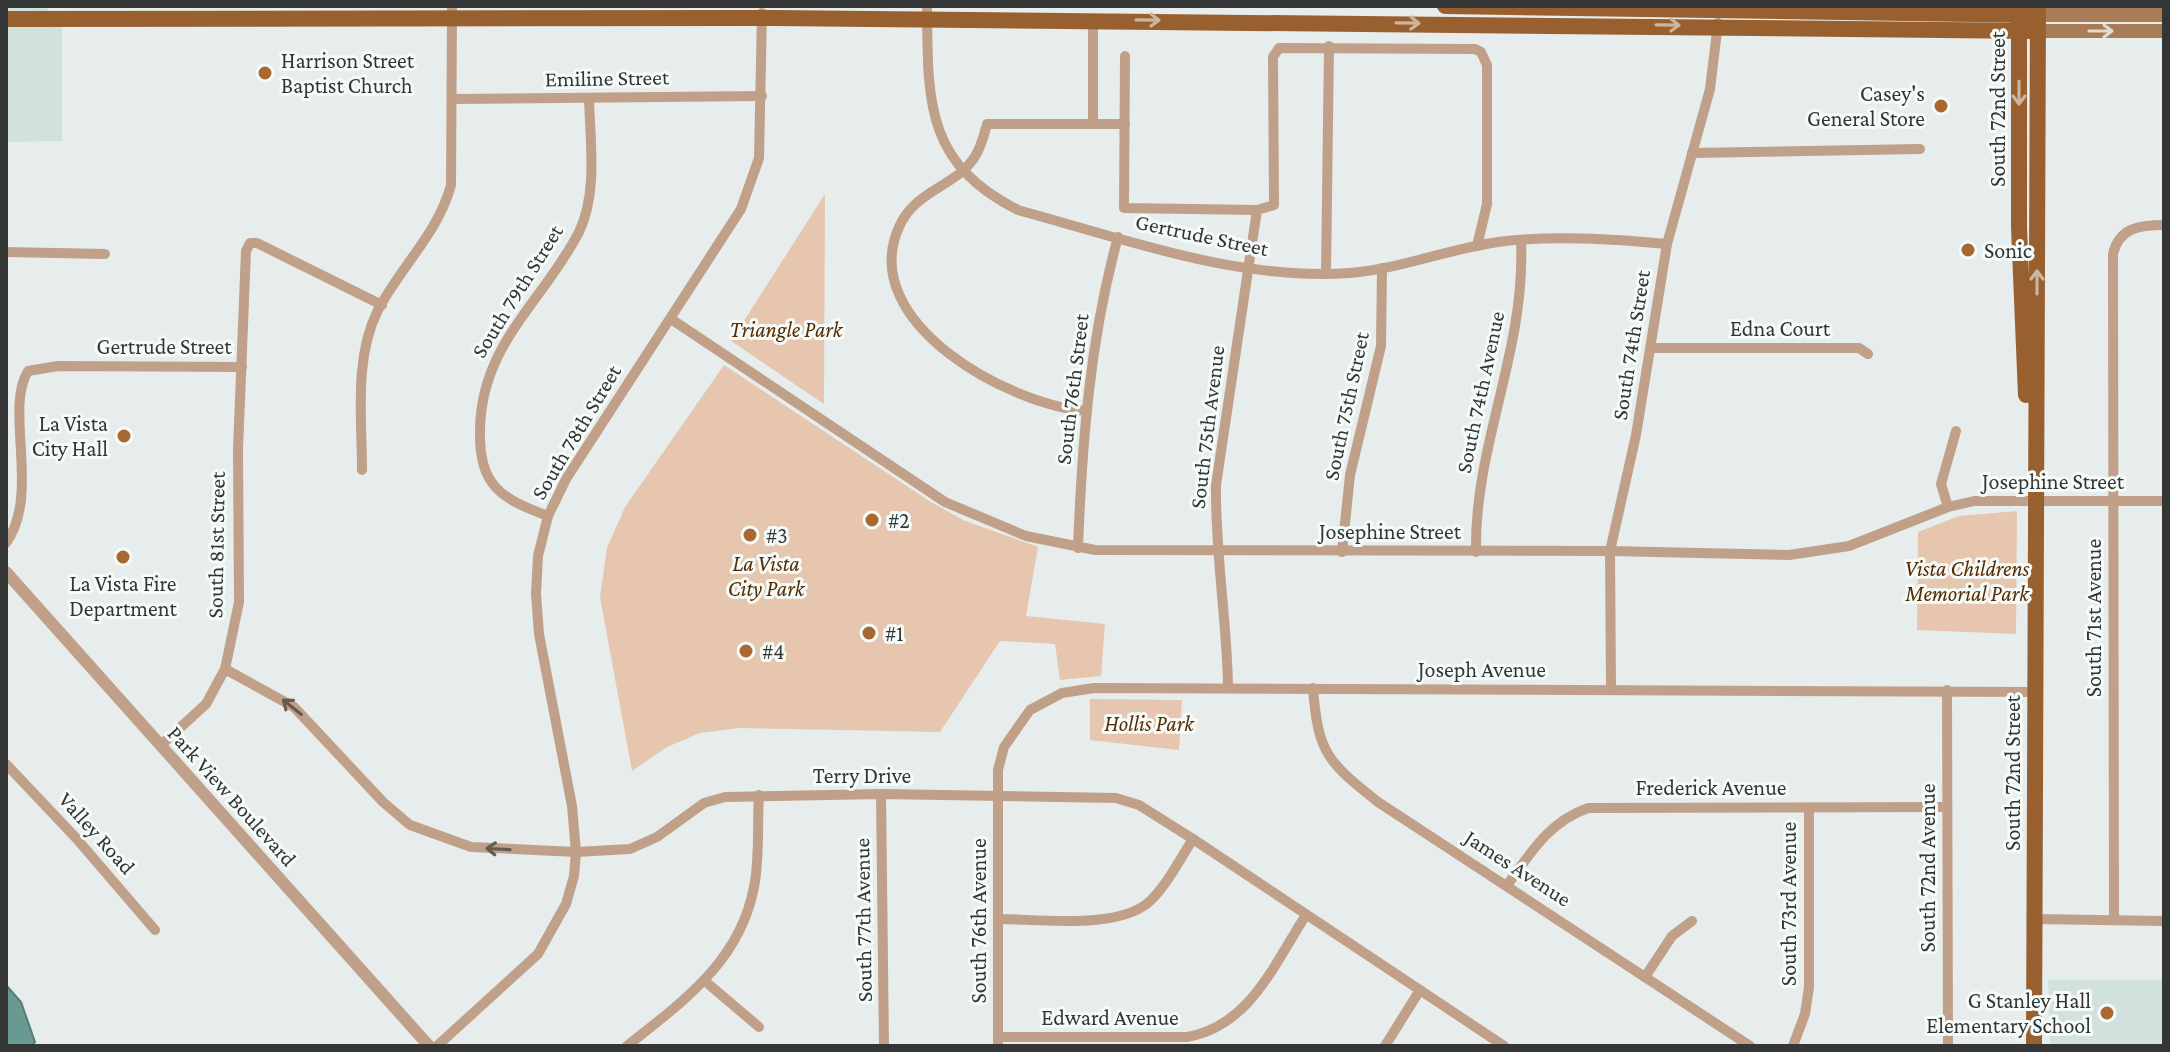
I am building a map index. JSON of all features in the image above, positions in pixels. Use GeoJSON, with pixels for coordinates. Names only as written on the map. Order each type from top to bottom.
{"type":"FeatureCollection","features":[{"type":"Feature","properties":{"kind":"main road"},"geometry":{"type":"LineString","coordinates":[[1445,6],[1719,18]]}},
{"type":"Feature","properties":{"kind":"main road"},"geometry":{"type":"LineString","coordinates":[[6,19],[160,13],[452,12],[927,12],[1093,20],[2164,15]]}},
{"type":"Feature","properties":{"kind":"main road","name":"South 72nd Street"},"geometry":{"type":"LineString","coordinates":[[2019,17],[2019,227],[2029,472],[2034,500]]}},
{"type":"Feature","properties":{"kind":"main road"},"geometry":{"type":"LineString","coordinates":[[2038,17],[2164,31]]}},
{"type":"Feature","properties":{"kind":"main road","name":"South 72nd Street"},"geometry":{"type":"LineString","coordinates":[[2034,1046],[2038,17]]}},
{"type":"Feature","properties":{"kind":"street"},"geometry":{"type":"LineString","coordinates":[[362,470],[362,369],[369,336],[382,305],[445,207],[451,185],[452,12]]}},
{"type":"Feature","properties":{"kind":"street","name":"South 78th Street"},"geometry":{"type":"LineString","coordinates":[[437,1046],[538,954],[566,904],[576,852],[564,758],[539,634],[538,556],[548,516],[566,479],[741,209],[759,158],[762,12]]}},
{"type":"Feature","properties":{"kind":"street","name":"Gertrude Street"},"geometry":{"type":"LineString","coordinates":[[927,12],[928,91],[942,138],[961,171],[995,198],[1018,210],[1248,267],[1326,273],[1382,268],[1477,246],[1521,241],[1667,244]]}},
{"type":"Feature","properties":{"kind":"street","name":"South 74th Street"},"geometry":{"type":"LineString","coordinates":[[1611,690],[1610,551],[1651,348],[1667,244],[1710,89],[1719,18]]}},
{"type":"Feature","properties":{"kind":"street"},"geometry":{"type":"LineString","coordinates":[[1093,20],[1093,124]]}},
{"type":"Feature","properties":{"kind":"street"},"geometry":{"type":"LineString","coordinates":[[1125,56],[1124,208],[1257,210],[1274,205],[1273,57],[1283,45],[1481,52],[1487,65],[1487,204],[1477,246]]}},
{"type":"Feature","properties":{"kind":"street"},"geometry":{"type":"LineString","coordinates":[[1326,273],[1329,46]]}},
{"type":"Feature","properties":{"kind":"street","name":"Emiline Street"},"geometry":{"type":"LineString","coordinates":[[453,99],[762,96]]}},
{"type":"Feature","properties":{"kind":"street","name":"South 79th Street"},"geometry":{"type":"LineString","coordinates":[[548,516],[498,492],[484,473],[480,411],[494,358],[579,231],[588,205],[589,98]]}},
{"type":"Feature","properties":{"kind":"street"},"geometry":{"type":"LineString","coordinates":[[1087,411],[1043,405],[1014,393],[930,340],[907,312],[894,279],[892,250],[899,227],[911,207],[974,158],[987,124],[1125,124]]}},
{"type":"Feature","properties":{"kind":"street"},"geometry":{"type":"LineString","coordinates":[[1692,153],[1920,149]]}},
{"type":"Feature","properties":{"kind":"street","name":"South 75th Avenue"},"geometry":{"type":"LineString","coordinates":[[1228,687],[1216,485],[1257,210]]}},
{"type":"Feature","properties":{"kind":"street","name":"South 71st Avenue"},"geometry":{"type":"LineString","coordinates":[[2114,920],[2116,243],[2132,228],[2164,225]]}},
{"type":"Feature","properties":{"kind":"street","name":"South 76th Street"},"geometry":{"type":"LineString","coordinates":[[1078,548],[1094,353],[1118,237]]}},
{"type":"Feature","properties":{"kind":"street","name":"South 74th Avenue"},"geometry":{"type":"LineString","coordinates":[[1476,552],[1481,480],[1519,314],[1521,241]]}},
{"type":"Feature","properties":{"kind":"street","name":"Gertrude Street"},"geometry":{"type":"LineString","coordinates":[[6,543],[13,533],[22,500],[21,398],[28,371],[58,366],[242,367],[246,251],[250,243],[382,305]]}},
{"type":"Feature","properties":{"kind":"street"},"geometry":{"type":"LineString","coordinates":[[6,252],[105,254]]}},
{"type":"Feature","properties":{"kind":"street","name":"South 75th Street"},"geometry":{"type":"LineString","coordinates":[[1342,552],[1350,475],[1381,346],[1385,310],[1382,268]]}},
{"type":"Feature","properties":{"kind":"street","name":"Josephine Street"},"geometry":{"type":"LineString","coordinates":[[671,319],[945,502],[1026,536],[1078,548],[1815,553],[1880,535],[1948,507],[1974,501],[2164,501]]}},
{"type":"Feature","properties":{"kind":"street","name":"Edna Court"},"geometry":{"type":"LineString","coordinates":[[1651,348],[1859,348],[1868,354]]}},
{"type":"Feature","properties":{"kind":"street","name":"South 81st Street"},"geometry":{"type":"LineString","coordinates":[[160,746],[206,704],[225,669],[239,602],[238,449],[242,367]]}},
{"type":"Feature","properties":{"kind":"street"},"geometry":{"type":"LineString","coordinates":[[1948,507],[1941,484],[1956,431]]}},
{"type":"Feature","properties":{"kind":"street","name":"Park View Boulevard"},"geometry":{"type":"LineString","coordinates":[[6,572],[429,1046]]}},
{"type":"Feature","properties":{"kind":"street","name":"Terry Drive"},"geometry":{"type":"LineString","coordinates":[[225,669],[294,707],[383,802],[410,825],[471,847],[576,852],[630,849],[657,837],[704,803],[725,797],[881,794],[1116,798],[1139,805],[1193,839],[1504,1046]]}},
{"type":"Feature","properties":{"kind":"street","name":"Joseph Avenue"},"geometry":{"type":"LineString","coordinates":[[998,795],[1004,747],[1017,724],[1044,700],[1094,688],[2033,692]]}},
{"type":"Feature","properties":{"kind":"street","name":"James Avenue"},"geometry":{"type":"LineString","coordinates":[[1313,688],[1316,728],[1323,749],[1340,771],[1378,802],[1508,884],[1750,1046]]}},
{"type":"Feature","properties":{"kind":"street","name":"South 72nd Avenue"},"geometry":{"type":"LineString","coordinates":[[1947,690],[1948,1046]]}},
{"type":"Feature","properties":{"kind":"street","name":"Valley Road"},"geometry":{"type":"LineString","coordinates":[[6,764],[76,838],[155,930]]}},
{"type":"Feature","properties":{"kind":"street","name":"South 77th Avenue"},"geometry":{"type":"LineString","coordinates":[[881,794],[884,1046]]}},
{"type":"Feature","properties":{"kind":"street"},"geometry":{"type":"LineString","coordinates":[[627,1046],[706,982],[748,911],[755,885],[759,795]]}},
{"type":"Feature","properties":{"kind":"street","name":"South 76th Avenue"},"geometry":{"type":"LineString","coordinates":[[998,795],[998,1041]]}},
{"type":"Feature","properties":{"kind":"street","name":"Frederick Avenue"},"geometry":{"type":"LineString","coordinates":[[1508,884],[1552,826],[1566,816],[1588,808],[1946,807]]}},
{"type":"Feature","properties":{"kind":"street","name":"South 73rd Avenue"},"geometry":{"type":"LineString","coordinates":[[1793,1046],[1800,1035],[1809,987],[1809,808]]}},
{"type":"Feature","properties":{"kind":"street"},"geometry":{"type":"LineString","coordinates":[[998,919],[1119,918],[1139,910],[1152,899],[1193,839]]}},
{"type":"Feature","properties":{"kind":"street","name":"Edward Avenue"},"geometry":{"type":"LineString","coordinates":[[998,1041],[1187,1037],[1208,1033],[1247,1008],[1306,915]]}},
{"type":"Feature","properties":{"kind":"street"},"geometry":{"type":"LineString","coordinates":[[2034,919],[2164,921]]}},
{"type":"Feature","properties":{"kind":"street"},"geometry":{"type":"LineString","coordinates":[[1645,977],[1672,936],[1692,921]]}},
{"type":"Feature","properties":{"kind":"street"},"geometry":{"type":"LineString","coordinates":[[706,982],[759,1027]]}},
{"type":"Feature","properties":{"kind":"street"},"geometry":{"type":"LineString","coordinates":[[1385,1046],[1420,990]]}},
{"type":"Feature","properties":{"kind":"shaded area"},"geometry":{"type":"Polygon","coordinates":[[[6,6],[44,6],[62,24],[62,141],[6,142],[6,6]]]}},
{"type":"Feature","properties":{"kind":"shaded area","name":"G Stanley Hall Elementary School"},"geometry":{"type":"Polygon","coordinates":[[[2048,980],[2164,980],[2164,1046],[2050,1046],[2048,980]]]}},
{"type":"Feature","properties":{"kind":"shaded area"},"geometry":{"type":"Polygon","coordinates":[[[6,985],[21,1002],[35,1042],[31,1046],[6,1046],[6,985]]]}},
{"type":"Feature","properties":{"kind":"green space","name":"Triangle Park"},"geometry":{"type":"Polygon","coordinates":[[[825,194],[824,404],[731,341],[825,194]]]}},
{"type":"Feature","properties":{"kind":"green space","name":"La Vista City Park"},"geometry":{"type":"Polygon","coordinates":[[[724,365],[931,502],[963,520],[1038,547],[1026,616],[1105,624],[1101,676],[1060,680],[1055,644],[1000,641],[940,732],[739,728],[700,733],[667,747],[632,771],[600,597],[607,548],[625,507],[724,365]]]}},
{"type":"Feature","properties":{"kind":"green space","name":"Vista Childrens Memorial Park"},"geometry":{"type":"Polygon","coordinates":[[[2017,511],[2016,634],[1917,630],[1918,532],[1959,516],[2017,511]]]}},
{"type":"Feature","properties":{"kind":"green space","name":"Hollis Park"},"geometry":{"type":"Polygon","coordinates":[[[1090,699],[1182,700],[1179,750],[1090,740],[1090,699]]]}},
{"type":"Feature","properties":{"kind":"place","name":"Harrison Street Baptist Church"},"geometry":{"type":"Point","coordinates":[265,73]}},
{"type":"Feature","properties":{"kind":"place","name":"Casey's General Store"},"geometry":{"type":"Point","coordinates":[1941,106]}},
{"type":"Feature","properties":{"kind":"place","name":"Sonic"},"geometry":{"type":"Point","coordinates":[1968,250]}},
{"type":"Feature","properties":{"kind":"place","name":"La Vista City Hall"},"geometry":{"type":"Point","coordinates":[124,436]}},
{"type":"Feature","properties":{"kind":"place","name":"#2"},"geometry":{"type":"Point","coordinates":[872,520]}},
{"type":"Feature","properties":{"kind":"place","name":"#3"},"geometry":{"type":"Point","coordinates":[750,535]}},
{"type":"Feature","properties":{"kind":"place","name":"La Vista Fire Department"},"geometry":{"type":"Point","coordinates":[123,557]}},
{"type":"Feature","properties":{"kind":"place","name":"#1"},"geometry":{"type":"Point","coordinates":[869,633]}},
{"type":"Feature","properties":{"kind":"place","name":"#4"},"geometry":{"type":"Point","coordinates":[746,651]}},
{"type":"Feature","properties":{"kind":"place","name":"G Stanley Hall Elementary School"},"geometry":{"type":"Point","coordinates":[2107,1013]}}]}
